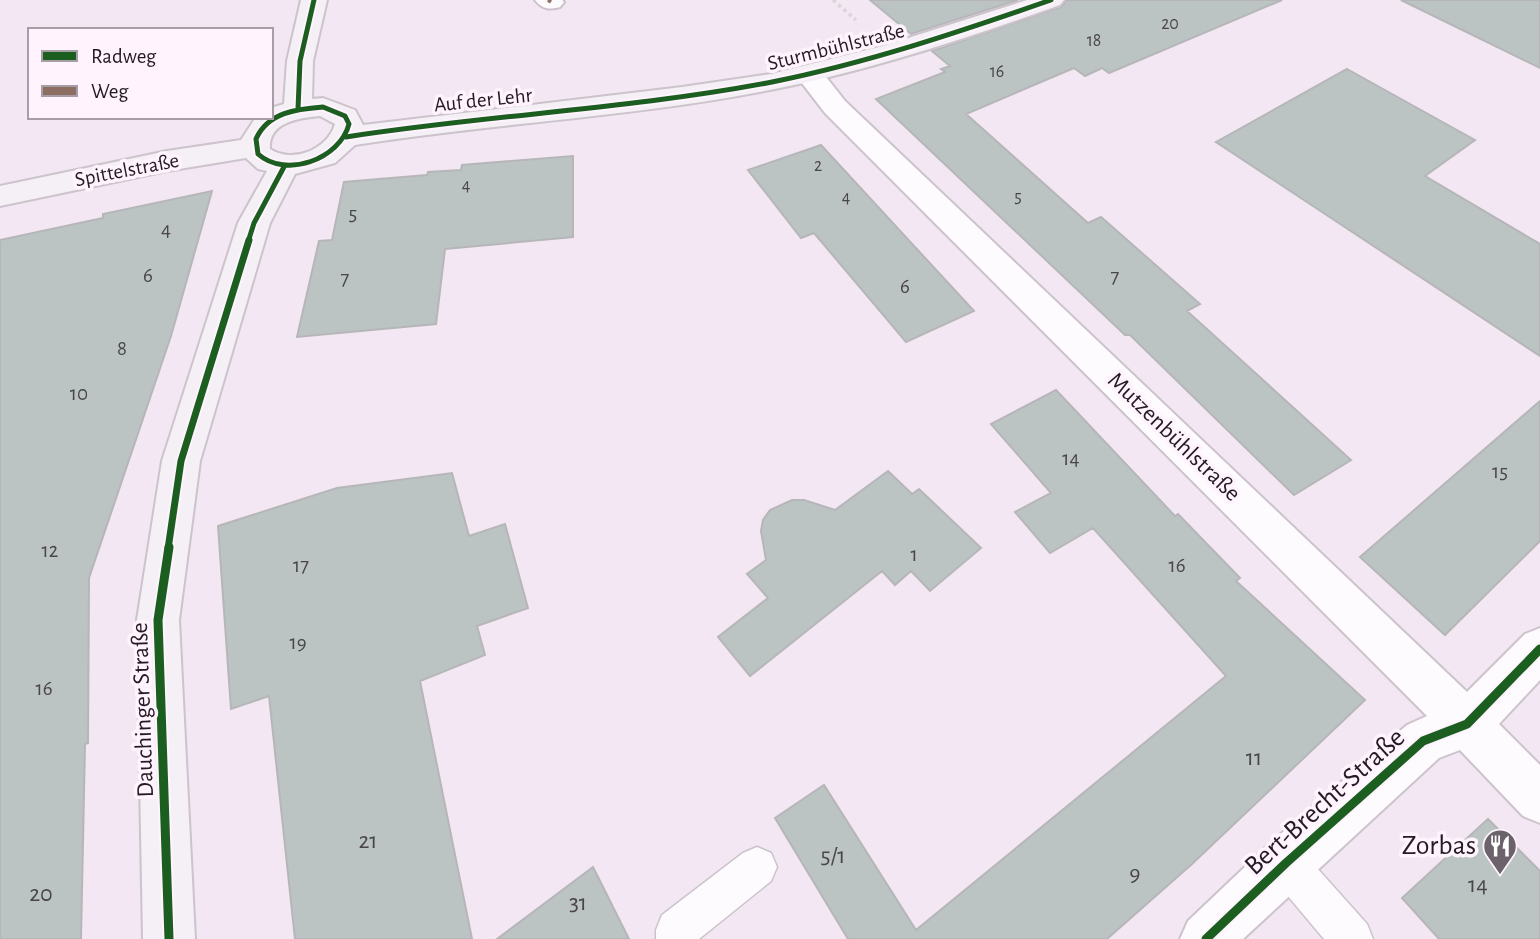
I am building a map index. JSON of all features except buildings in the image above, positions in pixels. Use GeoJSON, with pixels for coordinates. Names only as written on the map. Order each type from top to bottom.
{"type":"FeatureCollection","features":[{"type":"Feature","properties":{"kind":"main road"},"geometry":{"type":"LineString","coordinates":[[314,0],[300,61],[298,109],[323,107],[336,110],[345,116],[349,124],[346,137]]}},
{"type":"Feature","properties":{"kind":"main road","name":"Sturmbühlstraße"},"geometry":{"type":"LineString","coordinates":[[624,103],[730,89],[809,74],[953,34],[1051,0]]}},
{"type":"Feature","properties":{"kind":"main road","name":"Auf der Lehr"},"geometry":{"type":"LineString","coordinates":[[346,137],[432,123],[624,103]]}},
{"type":"Feature","properties":{"kind":"main road","name":"Dauchinger Straße"},"geometry":{"type":"LineString","coordinates":[[169,939],[158,620],[181,461],[254,223],[270,156],[259,131],[267,122],[298,109]]}},
{"type":"Feature","properties":{"kind":"main road","name":"Spittelstraße"},"geometry":{"type":"LineString","coordinates":[[0,195],[166,161],[270,156],[316,160],[331,152],[346,137]]}},
{"type":"Feature","properties":{"kind":"street","name":"Mutzenbühlstraße"},"geometry":{"type":"LineString","coordinates":[[809,74],[855,126],[1467,724],[1540,799]]}},
{"type":"Feature","properties":{"kind":"street","name":"Bert-Brecht-Straße"},"geometry":{"type":"LineString","coordinates":[[1206,939],[1286,863],[1423,741],[1467,724],[1540,649]]}},
{"type":"Feature","properties":{"kind":"lane"},"geometry":{"type":"LineString","coordinates":[[1286,863],[1352,939]]}},
{"type":"Feature","properties":{"kind":"lane"},"geometry":{"type":"LineString","coordinates":[[677,939],[677,930],[757,867]]}},
{"type":"Feature","properties":{"kind":"path"},"geometry":{"type":"LineString","coordinates":[[833,0],[862,25]]}},
{"type":"Feature","properties":{"kind":"cycle path"},"geometry":{"type":"LineString","coordinates":[[298,109],[300,61],[314,0]]}},
{"type":"Feature","properties":{"kind":"cycle path"},"geometry":{"type":"LineString","coordinates":[[346,137],[442,123],[682,96],[771,82],[892,52],[1051,0]]}},
{"type":"Feature","properties":{"kind":"cycle path"},"geometry":{"type":"LineString","coordinates":[[271,119],[256,139],[258,154],[268,162],[278,165],[302,163],[334,150],[346,135],[349,124],[345,116],[323,107]]}},
{"type":"Feature","properties":{"kind":"cycle path"},"geometry":{"type":"LineString","coordinates":[[273,118],[323,107]]}},
{"type":"Feature","properties":{"kind":"cycle path"},"geometry":{"type":"LineString","coordinates":[[169,939],[158,620],[181,461],[254,223],[285,165]]}},
{"type":"Feature","properties":{"kind":"cycle path"},"geometry":{"type":"LineString","coordinates":[[1206,939],[1286,863],[1423,741],[1467,724],[1540,649]]}},
{"type":"Feature","properties":{"kind":"place","name":"Zorbas"},"geometry":{"type":"Point","coordinates":[1500,876]}}]}
